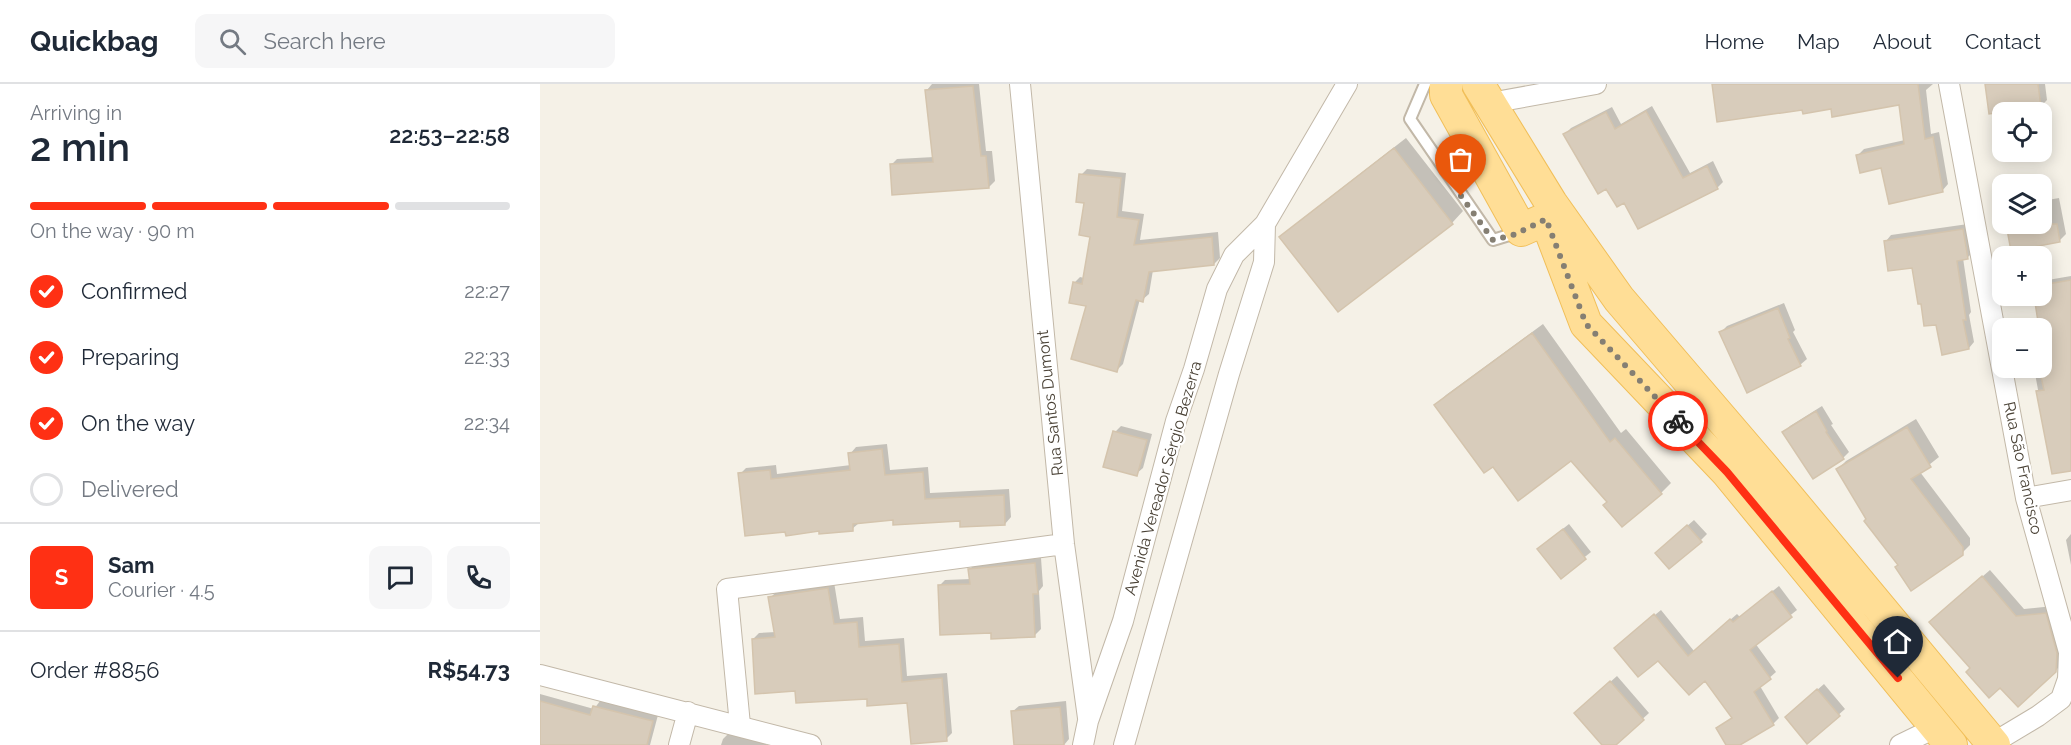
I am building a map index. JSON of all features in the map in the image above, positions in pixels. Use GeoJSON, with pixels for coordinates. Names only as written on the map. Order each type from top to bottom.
{"type":"FeatureCollection","features":[{"type":"Feature","properties":{"kind":"main road"},"geometry":{"type":"LineString","coordinates":[[1446,84],[1446,95],[1521,230],[1546,219],[1586,324],[1727,472],[1944,736]]}},
{"type":"Feature","properties":{"kind":"main road"},"geometry":{"type":"LineString","coordinates":[[1484,94],[1551,203],[1619,299],[1994,744]]}},
{"type":"Feature","properties":{"kind":"street","name":"Rua Santos Dumont"},"geometry":{"type":"LineString","coordinates":[[1020,84],[1064,544],[1088,721]]}},
{"type":"Feature","properties":{"kind":"street","name":"Avenida Vereador Sérgio Bezerra"},"geometry":{"type":"LineString","coordinates":[[1083,745],[1088,721],[1123,621],[1176,421],[1217,289],[1234,255],[1265,224],[1347,84]]}},
{"type":"Feature","properties":{"kind":"street"},"geometry":{"type":"LineString","coordinates":[[1484,94],[1596,84]]}},
{"type":"Feature","properties":{"kind":"street","name":"Rua São Francisco"},"geometry":{"type":"LineString","coordinates":[[1949,84],[2026,498],[2069,652],[2068,679],[2061,699],[1994,744]]}},
{"type":"Feature","properties":{"kind":"street","name":"Avenida Vereador Sérgio Bezerra"},"geometry":{"type":"LineString","coordinates":[[1124,745],[1225,385],[1264,262],[1265,224]]}},
{"type":"Feature","properties":{"kind":"street"},"geometry":{"type":"LineString","coordinates":[[1727,472],[1750,452]]}},
{"type":"Feature","properties":{"kind":"street"},"geometry":{"type":"LineString","coordinates":[[2026,498],[2071,490]]}},
{"type":"Feature","properties":{"kind":"street"},"geometry":{"type":"LineString","coordinates":[[740,725],[727,589],[1064,544]]}},
{"type":"Feature","properties":{"kind":"street"},"geometry":{"type":"LineString","coordinates":[[540,675],[811,745]]}},
{"type":"Feature","properties":{"kind":"street"},"geometry":{"type":"LineString","coordinates":[[679,745],[688,712]]}},
{"type":"Feature","properties":{"kind":"street"},"geometry":{"type":"LineString","coordinates":[[1900,745],[1944,736]]}},
{"type":"Feature","properties":{"kind":"lane"},"geometry":{"type":"LineString","coordinates":[[1425,84],[1410,119],[1493,240],[1516,234],[1546,219]]}},
{"type":"Feature","properties":{"kind":"building"},"geometry":{"type":"Polygon","coordinates":[[[1712,84],[1918,84],[1925,139],[1933,137],[1943,192],[1889,204],[1881,168],[1860,173],[1856,155],[1904,144],[1899,105],[1832,117],[1831,109],[1803,114],[1802,110],[1717,122],[1712,84]]]}},
{"type":"Feature","properties":{"kind":"building"},"geometry":{"type":"Polygon","coordinates":[[[1985,84],[2038,84],[2040,102],[1992,102],[1992,114],[1989,114],[1985,84]]]}},
{"type":"Feature","properties":{"kind":"building"},"geometry":{"type":"Polygon","coordinates":[[[973,86],[981,156],[986,156],[989,188],[892,195],[890,164],[933,162],[925,90],[973,86]]]}},
{"type":"Feature","properties":{"kind":"building"},"geometry":{"type":"Polygon","coordinates":[[[1646,111],[1683,178],[1707,166],[1718,189],[1638,229],[1624,203],[1617,207],[1606,189],[1598,194],[1563,134],[1606,112],[1615,129],[1646,111]]]}},
{"type":"Feature","properties":{"kind":"building"},"geometry":{"type":"Polygon","coordinates":[[[1394,148],[1453,224],[1338,312],[1279,237],[1394,148]]]}},
{"type":"Feature","properties":{"kind":"building"},"geometry":{"type":"Polygon","coordinates":[[[1079,174],[1121,178],[1117,217],[1139,220],[1134,245],[1212,237],[1214,265],[1149,272],[1143,302],[1136,300],[1117,372],[1071,359],[1086,306],[1069,303],[1073,282],[1082,284],[1090,237],[1079,235],[1084,203],[1076,202],[1079,174]]]}},
{"type":"Feature","properties":{"kind":"building"},"geometry":{"type":"Polygon","coordinates":[[[2052,224],[2057,224],[2060,242],[2038,246],[2010,246],[2008,234],[2052,234],[2052,224]]]}},
{"type":"Feature","properties":{"kind":"building"},"geometry":{"type":"Polygon","coordinates":[[[1963,229],[1968,259],[1957,261],[1966,320],[1963,320],[1969,349],[1942,355],[1936,325],[1924,326],[1912,268],[1888,271],[1884,241],[1963,229]]]}},
{"type":"Feature","properties":{"kind":"building"},"geometry":{"type":"Polygon","coordinates":[[[2071,280],[2071,471],[2052,474],[2036,391],[2044,390],[2041,378],[2052,378],[2052,318],[2037,318],[2036,306],[2052,306],[2052,283],[2071,280]]]}},
{"type":"Feature","properties":{"kind":"building"},"geometry":{"type":"Polygon","coordinates":[[[1778,308],[1790,338],[1788,339],[1801,366],[1747,393],[1719,332],[1778,308]]]}},
{"type":"Feature","properties":{"kind":"building"},"geometry":{"type":"Polygon","coordinates":[[[1532,333],[1610,442],[1615,438],[1662,494],[1622,527],[1603,505],[1607,502],[1571,461],[1518,501],[1493,467],[1484,473],[1434,405],[1532,333]]]}},
{"type":"Feature","properties":{"kind":"building"},"geometry":{"type":"Polygon","coordinates":[[[1816,411],[1826,432],[1844,459],[1813,479],[1782,432],[1816,411]]]}},
{"type":"Feature","properties":{"kind":"building"},"geometry":{"type":"Polygon","coordinates":[[[1907,427],[1931,467],[1911,479],[1963,547],[1963,555],[1911,591],[1895,567],[1898,565],[1864,521],[1866,519],[1836,469],[1907,427]]]}},
{"type":"Feature","properties":{"kind":"building"},"geometry":{"type":"Polygon","coordinates":[[[1113,431],[1147,440],[1137,476],[1103,467],[1113,431]]]}},
{"type":"Feature","properties":{"kind":"building"},"geometry":{"type":"Polygon","coordinates":[[[882,449],[885,475],[923,472],[925,499],[1004,495],[1005,525],[960,527],[960,521],[893,525],[893,520],[853,524],[853,531],[819,534],[819,531],[786,536],[785,532],[745,536],[738,473],[770,470],[771,479],[850,470],[848,453],[882,449]]]}},
{"type":"Feature","properties":{"kind":"building"},"geometry":{"type":"Polygon","coordinates":[[[1687,525],[1702,542],[1669,569],[1655,553],[1687,525]]]}},
{"type":"Feature","properties":{"kind":"building"},"geometry":{"type":"Polygon","coordinates":[[[1563,529],[1586,559],[1561,579],[1537,549],[1563,529]]]}},
{"type":"Feature","properties":{"kind":"building"},"geometry":{"type":"Polygon","coordinates":[[[1035,563],[1038,594],[1033,594],[1035,637],[991,639],[991,633],[940,635],[938,585],[970,584],[968,569],[1035,563]]]}},
{"type":"Feature","properties":{"kind":"building"},"geometry":{"type":"Polygon","coordinates":[[[1982,576],[2016,616],[2046,613],[2057,653],[2056,672],[2018,707],[2000,688],[1989,698],[1966,672],[1970,668],[1929,622],[1982,576]]]}},
{"type":"Feature","properties":{"kind":"building"},"geometry":{"type":"Polygon","coordinates":[[[828,588],[834,624],[857,622],[859,647],[899,644],[902,682],[942,678],[947,741],[911,744],[907,703],[867,706],[867,699],[796,703],[795,691],[755,694],[752,639],[775,637],[768,597],[828,588]]]}},
{"type":"Feature","properties":{"kind":"building"},"geometry":{"type":"Polygon","coordinates":[[[1772,591],[1792,617],[1750,650],[1771,679],[1754,692],[1774,725],[1740,745],[1726,745],[1716,728],[1732,718],[1705,681],[1689,695],[1658,661],[1638,677],[1614,648],[1654,614],[1688,656],[1730,619],[1733,622],[1772,591]]]}},
{"type":"Feature","properties":{"kind":"building"},"geometry":{"type":"Polygon","coordinates":[[[1610,681],[1644,720],[1616,745],[1602,745],[1574,713],[1610,681]]]}},
{"type":"Feature","properties":{"kind":"building"},"geometry":{"type":"Polygon","coordinates":[[[1817,689],[1840,716],[1807,744],[1785,717],[1817,689]]]}},
{"type":"Feature","properties":{"kind":"building"},"geometry":{"type":"Polygon","coordinates":[[[540,701],[590,715],[593,706],[653,721],[647,745],[540,745],[540,701]]]}},
{"type":"Feature","properties":{"kind":"building"},"geometry":{"type":"Polygon","coordinates":[[[1060,707],[1064,745],[1014,745],[1011,711],[1060,707]]]}},
{"type":"Feature","properties":{"kind":"way so far"},"geometry":{"type":"LineString","coordinates":[[1461,196],[1493,240],[1516,234],[1546,219],[1586,324],[1678,421]]}},
{"type":"Feature","properties":{"kind":"route"},"geometry":{"type":"LineString","coordinates":[[1678,421],[1727,472],[1898,678]]}}]}
